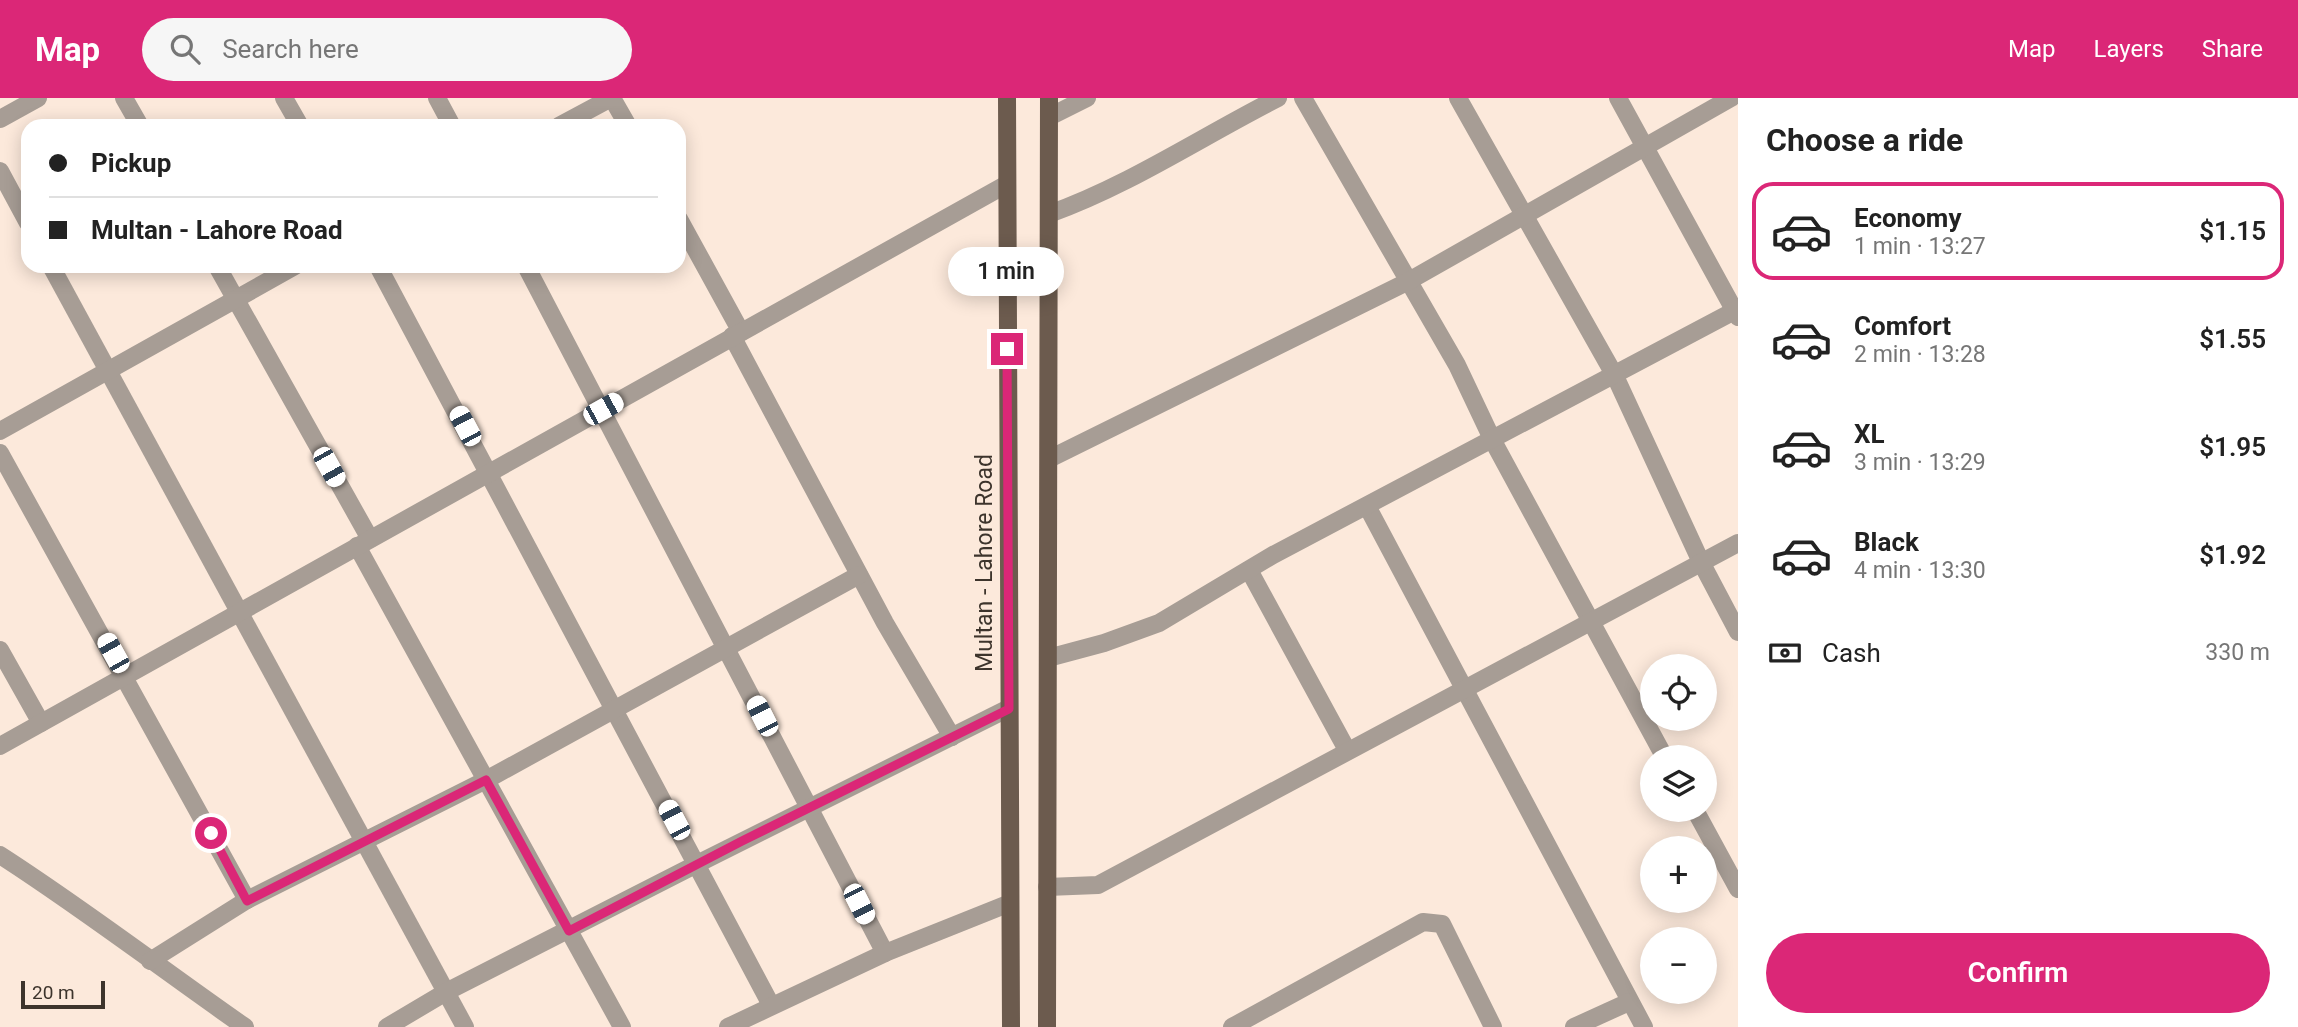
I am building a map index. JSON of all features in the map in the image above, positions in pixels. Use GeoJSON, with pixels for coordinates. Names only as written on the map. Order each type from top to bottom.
{"type":"FeatureCollection","features":[{"type":"Feature","properties":{"kind":"main road","name":"Multan - Lahore Road"},"geometry":{"type":"LineString","coordinates":[[1007,98],[1011,1027]]}},
{"type":"Feature","properties":{"kind":"main road"},"geometry":{"type":"LineString","coordinates":[[1047,1027],[1049,98]]}},
{"type":"Feature","properties":{"kind":"street"},"geometry":{"type":"LineString","coordinates":[[0,119],[38,98]]}},
{"type":"Feature","properties":{"kind":"street"},"geometry":{"type":"LineString","coordinates":[[124,98],[136,119]]}},
{"type":"Feature","properties":{"kind":"street"},"geometry":{"type":"LineString","coordinates":[[284,98],[296,119]]}},
{"type":"Feature","properties":{"kind":"street"},"geometry":{"type":"LineString","coordinates":[[437,98],[448,119]]}},
{"type":"Feature","properties":{"kind":"street"},"geometry":{"type":"LineString","coordinates":[[572,119],[612,98],[624,119]]}},
{"type":"Feature","properties":{"kind":"street"},"geometry":{"type":"LineString","coordinates":[[1049,117],[1087,98]]}},
{"type":"Feature","properties":{"kind":"street"},"geometry":{"type":"LineString","coordinates":[[1049,214],[1128,181],[1217,129],[1278,98]]}},
{"type":"Feature","properties":{"kind":"street"},"geometry":{"type":"LineString","coordinates":[[1303,98],[1457,365],[1493,441],[1658,745]]}},
{"type":"Feature","properties":{"kind":"street"},"geometry":{"type":"LineString","coordinates":[[1458,98],[1615,376],[1701,562],[1738,632]]}},
{"type":"Feature","properties":{"kind":"street"},"geometry":{"type":"LineString","coordinates":[[1048,658],[1104,643],[1159,623],[1367,506],[1737,313],[1618,98]]}},
{"type":"Feature","properties":{"kind":"street"},"geometry":{"type":"LineString","coordinates":[[1049,459],[1407,282],[1731,98]]}},
{"type":"Feature","properties":{"kind":"street"},"geometry":{"type":"LineString","coordinates":[[0,171],[21,210]]}},
{"type":"Feature","properties":{"kind":"street"},"geometry":{"type":"LineString","coordinates":[[0,746],[1007,184]]}},
{"type":"Feature","properties":{"kind":"street"},"geometry":{"type":"LineString","coordinates":[[686,233],[859,575],[952,737]]}},
{"type":"Feature","properties":{"kind":"street"},"geometry":{"type":"LineString","coordinates":[[55,273],[465,1027]]}},
{"type":"Feature","properties":{"kind":"street"},"geometry":{"type":"LineString","coordinates":[[222,273],[486,780],[622,1027]]}},
{"type":"Feature","properties":{"kind":"street"},"geometry":{"type":"LineString","coordinates":[[0,431],[282,273]]}},
{"type":"Feature","properties":{"kind":"street"},"geometry":{"type":"LineString","coordinates":[[382,273],[490,472],[771,1005]]}},
{"type":"Feature","properties":{"kind":"street"},"geometry":{"type":"LineString","coordinates":[[530,273],[603,409],[884,953]]}},
{"type":"Feature","properties":{"kind":"street"},"geometry":{"type":"LineString","coordinates":[[0,453],[247,901]]}},
{"type":"Feature","properties":{"kind":"street"},"geometry":{"type":"LineString","coordinates":[[1367,506],[1644,1027]]}},
{"type":"Feature","properties":{"kind":"street"},"geometry":{"type":"LineString","coordinates":[[1047,887],[1098,886],[1346,750],[1738,543]]}},
{"type":"Feature","properties":{"kind":"street"},"geometry":{"type":"LineString","coordinates":[[1249,570],[1346,750]]}},
{"type":"Feature","properties":{"kind":"street"},"geometry":{"type":"LineString","coordinates":[[150,961],[247,901],[486,780],[859,575]]}},
{"type":"Feature","properties":{"kind":"street"},"geometry":{"type":"LineString","coordinates":[[0,650],[41,723]]}},
{"type":"Feature","properties":{"kind":"street"},"geometry":{"type":"LineString","coordinates":[[387,1027],[446,992],[809,807],[1009,709]]}},
{"type":"Feature","properties":{"kind":"street"},"geometry":{"type":"LineString","coordinates":[[1702,822],[1738,889]]}},
{"type":"Feature","properties":{"kind":"street"},"geometry":{"type":"LineString","coordinates":[[0,855],[85,910],[150,961],[244,1027]]}},
{"type":"Feature","properties":{"kind":"street"},"geometry":{"type":"LineString","coordinates":[[728,1027],[884,953],[1010,903]]}},
{"type":"Feature","properties":{"kind":"street"},"geometry":{"type":"LineString","coordinates":[[1232,1027],[1423,922],[1442,924],[1493,1027]]}},
{"type":"Feature","properties":{"kind":"street"},"geometry":{"type":"LineString","coordinates":[[1574,1027],[1629,1002]]}},
{"type":"Feature","properties":{"kind":"route"},"geometry":{"type":"LineString","coordinates":[[211,833],[247,901],[486,780],[569,931],[809,807],[1009,709],[1007,349]]}}]}
